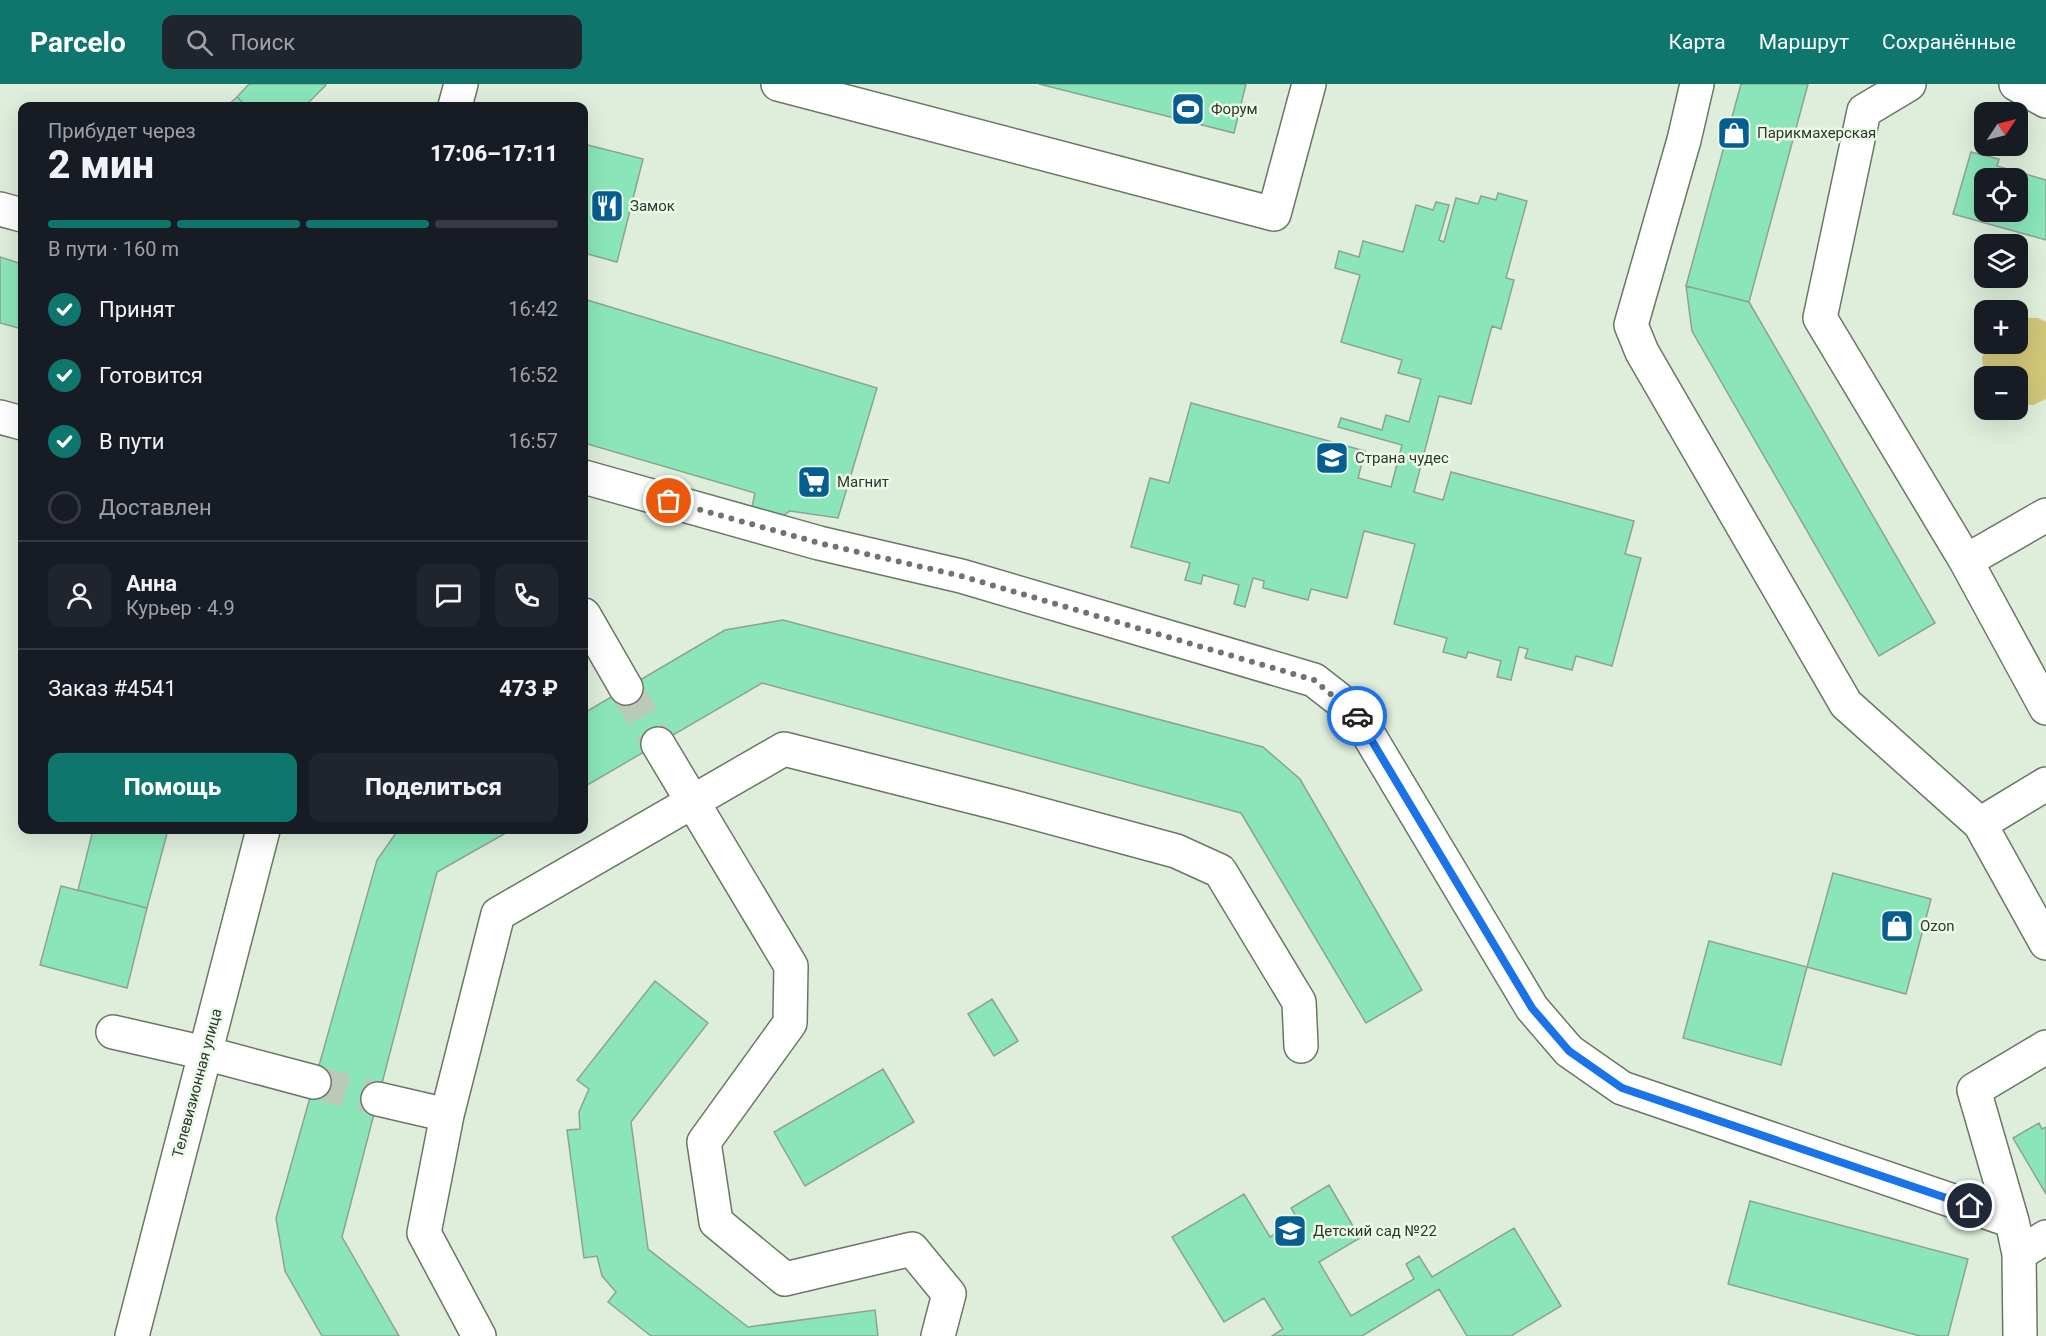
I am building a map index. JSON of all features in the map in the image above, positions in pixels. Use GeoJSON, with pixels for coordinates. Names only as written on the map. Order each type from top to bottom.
{"type":"FeatureCollection","features":[{"type":"Feature","properties":{"kind":"street"},"geometry":{"type":"LineString","coordinates":[[456,102],[461,84]]}},
{"type":"Feature","properties":{"kind":"street"},"geometry":{"type":"LineString","coordinates":[[778,84],[1274,214],[1309,84]]}},
{"type":"Feature","properties":{"kind":"street"},"geometry":{"type":"LineString","coordinates":[[1697,84],[1684,140],[1631,325],[1642,352],[1846,704],[1980,824],[2046,943]]}},
{"type":"Feature","properties":{"kind":"street"},"geometry":{"type":"LineString","coordinates":[[1909,84],[1864,111],[1820,318],[1966,561],[2046,708]]}},
{"type":"Feature","properties":{"kind":"street"},"geometry":{"type":"LineString","coordinates":[[2016,84],[2046,101]]}},
{"type":"Feature","properties":{"kind":"street"},"geometry":{"type":"LineString","coordinates":[[0,208],[18,214]]}},
{"type":"Feature","properties":{"kind":"street"},"geometry":{"type":"LineString","coordinates":[[0,417],[18,422]]}},
{"type":"Feature","properties":{"kind":"street"},"geometry":{"type":"LineString","coordinates":[[588,478],[819,543],[961,576],[1314,680],[1355,712],[1532,1008],[1569,1051],[1622,1088],[2013,1221]]}},
{"type":"Feature","properties":{"kind":"street"},"geometry":{"type":"LineString","coordinates":[[1966,561],[2046,515]]}},
{"type":"Feature","properties":{"kind":"street"},"geometry":{"type":"LineString","coordinates":[[588,622],[626,688]]}},
{"type":"Feature","properties":{"kind":"street"},"geometry":{"type":"LineString","coordinates":[[658,744],[791,966],[790,1023],[704,1142],[716,1222],[785,1279],[912,1249],[950,1294],[938,1336]]}},
{"type":"Feature","properties":{"kind":"street"},"geometry":{"type":"LineString","coordinates":[[479,1336],[424,1233],[447,1115],[498,914],[784,748],[1176,851],[1220,871],[1299,1002],[1301,1046]]}},
{"type":"Feature","properties":{"kind":"street"},"geometry":{"type":"LineString","coordinates":[[1980,824],[2046,784]]}},
{"type":"Feature","properties":{"kind":"street","name":"Телевизионная улица"},"geometry":{"type":"LineString","coordinates":[[132,1336],[262,834]]}},
{"type":"Feature","properties":{"kind":"street"},"geometry":{"type":"LineString","coordinates":[[113,1032],[205,1053],[314,1082]]}},
{"type":"Feature","properties":{"kind":"street"},"geometry":{"type":"LineString","coordinates":[[2020,1336],[2019,1254],[2013,1221],[1974,1090],[2046,1047]]}},
{"type":"Feature","properties":{"kind":"street"},"geometry":{"type":"LineString","coordinates":[[378,1099],[447,1115]]}},
{"type":"Feature","properties":{"kind":"street"},"geometry":{"type":"LineString","coordinates":[[2019,1254],[2046,1237]]}},
{"type":"Feature","properties":{"kind":"street"},"geometry":{"type":"LineString","coordinates":[[2038,1336],[2046,1327]]}},
{"type":"Feature","properties":{"kind":"shaded area"},"geometry":{"type":"Polygon","coordinates":[[[2028,318],[2038,318],[2046,322],[2046,399],[2033,405],[2028,405],[2028,366],[1983,366],[1983,354],[2028,354],[2028,318]]]}},
{"type":"Feature","properties":{"kind":"building"},"geometry":{"type":"Polygon","coordinates":[[[249,84],[326,85],[309,102],[242,102],[237,97],[249,84]]]}},
{"type":"Feature","properties":{"kind":"building","name":"Форум"},"geometry":{"type":"Polygon","coordinates":[[[1039,84],[1246,84],[1234,133],[1039,84]]]}},
{"type":"Feature","properties":{"kind":"building"},"geometry":{"type":"Polygon","coordinates":[[[1741,84],[1808,84],[1749,302],[1686,286],[1741,84]]]}},
{"type":"Feature","properties":{"kind":"building"},"geometry":{"type":"Polygon","coordinates":[[[237,97],[242,102],[231,102],[237,97]]]}},
{"type":"Feature","properties":{"kind":"building","name":"Замок"},"geometry":{"type":"Polygon","coordinates":[[[588,145],[643,159],[617,262],[588,254],[588,145]]]}},
{"type":"Feature","properties":{"kind":"building"},"geometry":{"type":"Polygon","coordinates":[[[1971,152],[1974,153],[1974,156],[1999,159],[1997,166],[2004,168],[1974,168],[1974,220],[1953,214],[1971,152]]]}},
{"type":"Feature","properties":{"kind":"building"},"geometry":{"type":"Polygon","coordinates":[[[2028,175],[2046,180],[2046,240],[1982,222],[2028,222],[2028,175]]]}},
{"type":"Feature","properties":{"kind":"building"},"geometry":{"type":"Polygon","coordinates":[[[1498,193],[1527,201],[1506,278],[1514,280],[1501,329],[1492,326],[1471,404],[1439,396],[1414,492],[1443,500],[1451,472],[1634,521],[1625,554],[1641,558],[1612,666],[1576,656],[1572,670],[1525,658],[1528,649],[1519,647],[1511,680],[1497,677],[1501,661],[1468,652],[1466,658],[1443,652],[1447,638],[1394,624],[1415,544],[1364,531],[1347,598],[1311,589],[1308,600],[1263,588],[1264,581],[1253,578],[1245,607],[1234,604],[1239,585],[1203,575],[1201,584],[1185,580],[1190,563],[1131,547],[1150,478],[1169,483],[1191,403],[1365,451],[1358,478],[1391,487],[1402,445],[1338,427],[1341,418],[1382,430],[1386,415],[1409,422],[1421,379],[1398,373],[1402,360],[1341,342],[1360,275],[1335,268],[1339,251],[1359,257],[1363,241],[1403,252],[1416,205],[1433,210],[1436,202],[1449,205],[1439,240],[1444,242],[1456,198],[1478,204],[1481,196],[1496,200],[1498,193]]]}},
{"type":"Feature","properties":{"kind":"building"},"geometry":{"type":"Polygon","coordinates":[[[0,257],[18,263],[18,328],[0,323],[0,257]]]}},
{"type":"Feature","properties":{"kind":"building"},"geometry":{"type":"Polygon","coordinates":[[[1686,286],[1749,302],[1935,623],[1879,656],[1692,331],[1686,286]]]}},
{"type":"Feature","properties":{"kind":"building"},"geometry":{"type":"Polygon","coordinates":[[[588,300],[877,388],[838,518],[790,511],[784,515],[752,507],[755,493],[588,444],[588,300]]]}},
{"type":"Feature","properties":{"kind":"building"},"geometry":{"type":"Polygon","coordinates":[[[783,620],[1263,747],[1300,779],[1422,990],[1366,1023],[1241,813],[762,683],[588,785],[588,711],[725,630],[783,620]]]}},
{"type":"Feature","properties":{"kind":"building"},"geometry":{"type":"Polygon","coordinates":[[[92,834],[167,834],[147,908],[78,890],[92,834]]]}},
{"type":"Feature","properties":{"kind":"building"},"geometry":{"type":"Polygon","coordinates":[[[395,834],[504,834],[437,872],[342,1237],[399,1336],[322,1336],[285,1271],[276,1218],[377,860],[395,834]]]}},
{"type":"Feature","properties":{"kind":"building"},"geometry":{"type":"Polygon","coordinates":[[[1833,873],[1931,899],[1906,994],[1807,967],[1833,873]]]}},
{"type":"Feature","properties":{"kind":"building"},"geometry":{"type":"Polygon","coordinates":[[[61,886],[147,908],[127,988],[40,965],[61,886]]]}},
{"type":"Feature","properties":{"kind":"building"},"geometry":{"type":"Polygon","coordinates":[[[1709,941],[1807,967],[1781,1065],[1683,1038],[1709,941]]]}},
{"type":"Feature","properties":{"kind":"building"},"geometry":{"type":"Polygon","coordinates":[[[655,981],[708,1023],[631,1122],[648,1249],[748,1327],[875,1310],[878,1336],[651,1336],[608,1302],[616,1292],[602,1276],[597,1256],[584,1258],[567,1130],[580,1129],[579,1112],[589,1089],[577,1080],[655,981]]]}},
{"type":"Feature","properties":{"kind":"building"},"geometry":{"type":"Polygon","coordinates":[[[992,999],[1018,1041],[994,1056],[968,1014],[992,999]]]}},
{"type":"Feature","properties":{"kind":"building"},"geometry":{"type":"Polygon","coordinates":[[[883,1069],[914,1122],[805,1186],[774,1132],[883,1069]]]}},
{"type":"Feature","properties":{"kind":"building"},"geometry":{"type":"Polygon","coordinates":[[[2039,1123],[2042,1129],[2046,1127],[2046,1194],[2013,1138],[2039,1123]]]}},
{"type":"Feature","properties":{"kind":"building"},"geometry":{"type":"Polygon","coordinates":[[[1329,1185],[1360,1238],[1319,1262],[1351,1316],[1414,1279],[1406,1264],[1419,1256],[1432,1277],[1514,1228],[1561,1306],[1511,1336],[1467,1336],[1439,1289],[1362,1336],[1272,1336],[1283,1329],[1264,1298],[1224,1322],[1172,1237],[1244,1194],[1270,1237],[1298,1220],[1291,1208],[1329,1185]]]}},
{"type":"Feature","properties":{"kind":"building"},"geometry":{"type":"Polygon","coordinates":[[[1750,1201],[1968,1259],[1948,1336],[1920,1336],[1728,1284],[1750,1201]]]}},
{"type":"Feature","properties":{"kind":"tunnel"},"geometry":{"type":"LineString","coordinates":[[626,688],[658,744]]}},
{"type":"Feature","properties":{"kind":"tunnel"},"geometry":{"type":"LineString","coordinates":[[314,1082],[378,1099]]}},
{"type":"Feature","properties":{"kind":"way so far"},"geometry":{"type":"LineString","coordinates":[[669,501],[819,543],[961,576],[1314,680],[1357,716]]}},
{"type":"Feature","properties":{"kind":"place","name":"Форум"},"geometry":{"type":"Point","coordinates":[1188,109]}},
{"type":"Feature","properties":{"kind":"place","name":"Парикмахерская"},"geometry":{"type":"Point","coordinates":[1734,133]}},
{"type":"Feature","properties":{"kind":"place","name":"Замок"},"geometry":{"type":"Point","coordinates":[607,206]}},
{"type":"Feature","properties":{"kind":"place","name":"Страна чудес"},"geometry":{"type":"Point","coordinates":[1332,458]}},
{"type":"Feature","properties":{"kind":"place","name":"Магнит"},"geometry":{"type":"Point","coordinates":[814,482]}},
{"type":"Feature","properties":{"kind":"place","name":"Ozon"},"geometry":{"type":"Point","coordinates":[1897,926]}},
{"type":"Feature","properties":{"kind":"place","name":"Детский сад №22"},"geometry":{"type":"Point","coordinates":[1290,1231]}},
{"type":"Feature","properties":{"kind":"route"},"geometry":{"type":"LineString","coordinates":[[1357,716],[1532,1008],[1569,1051],[1622,1088],[1970,1206]]}}]}
